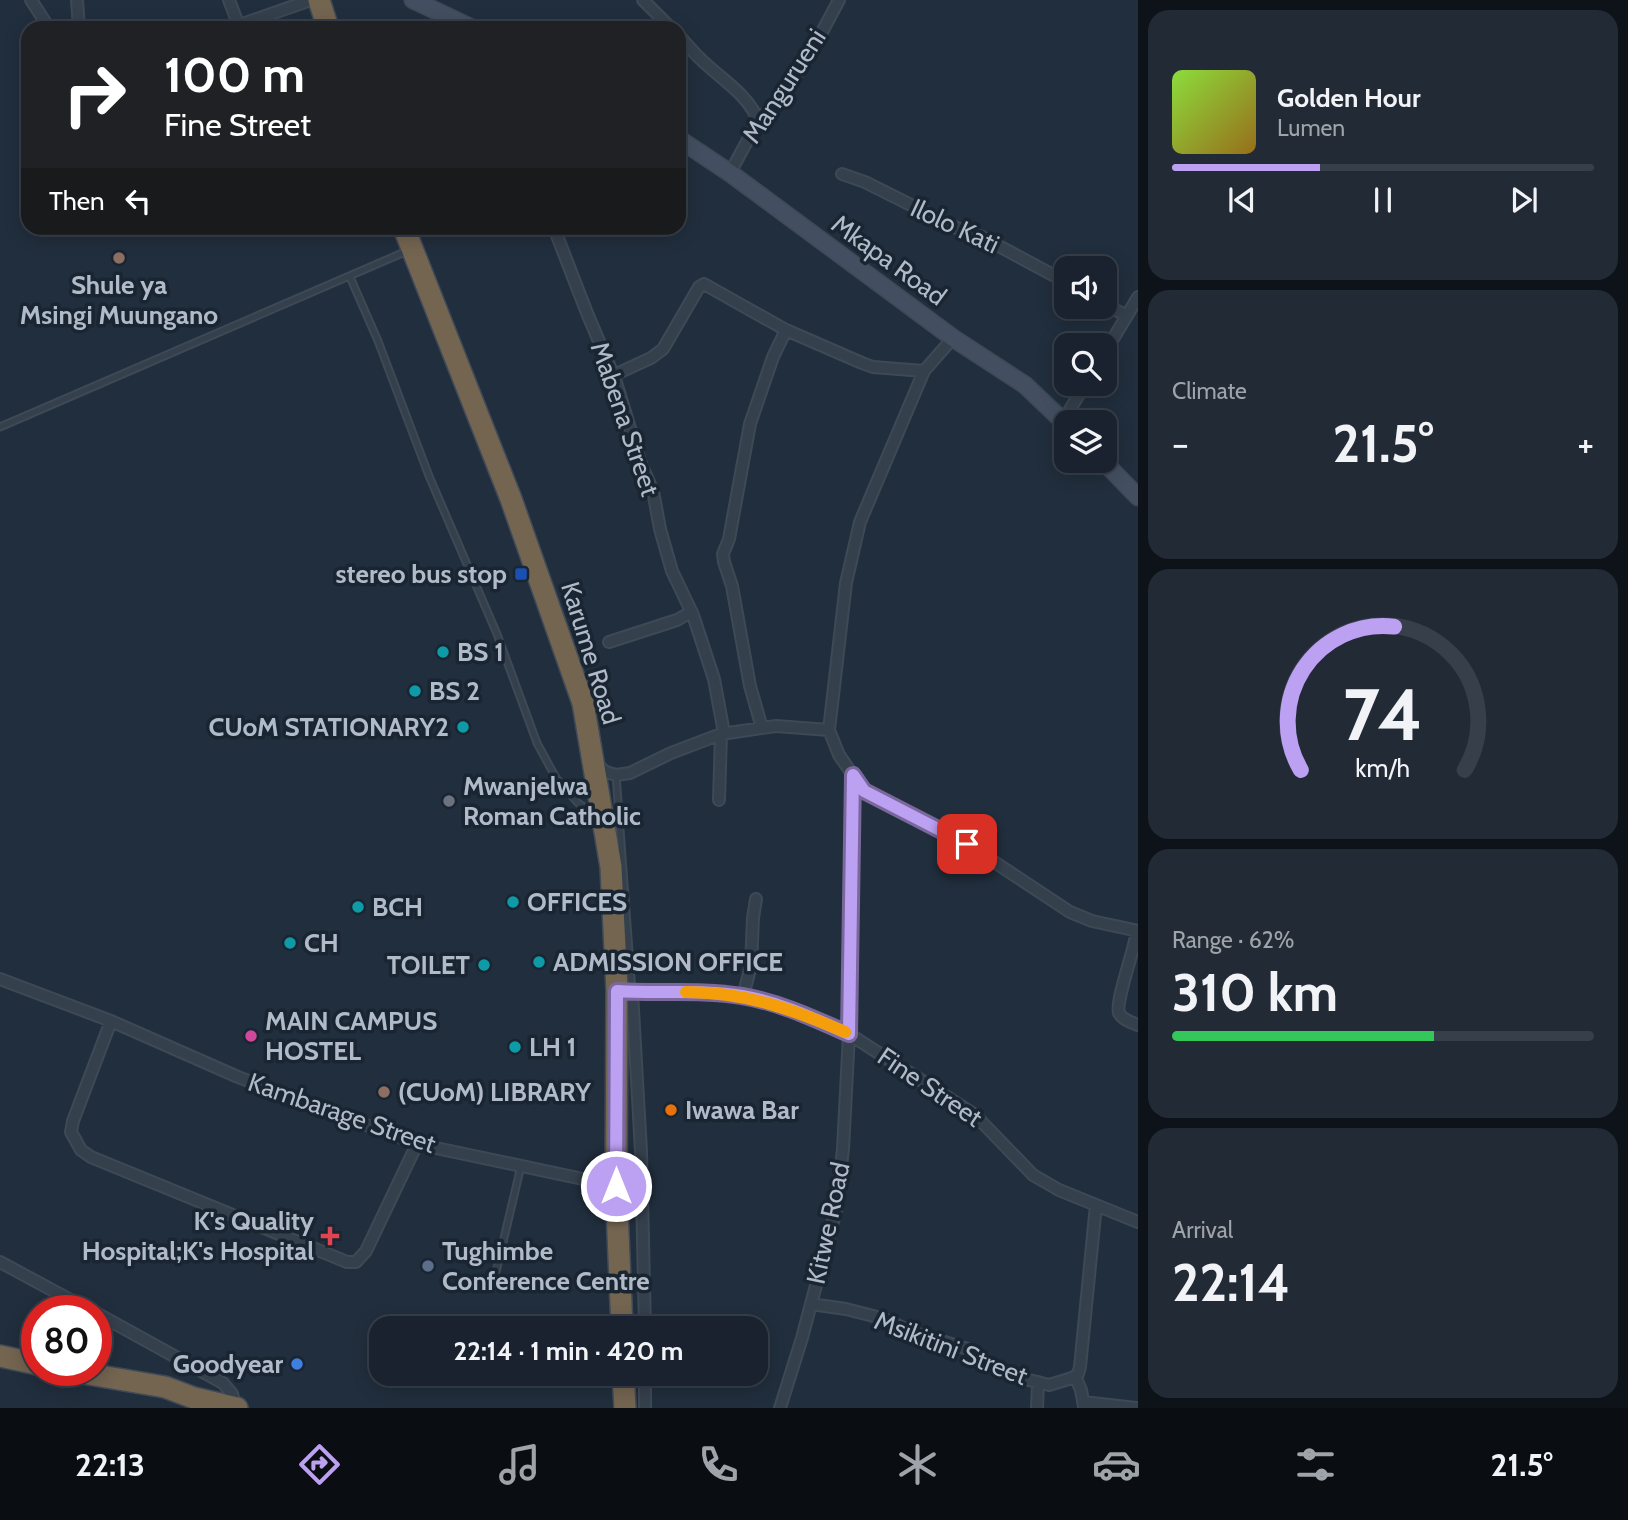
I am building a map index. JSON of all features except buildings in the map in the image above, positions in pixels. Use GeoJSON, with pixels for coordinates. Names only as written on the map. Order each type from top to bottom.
{"type":"FeatureCollection","features":[{"type":"Feature","properties":{"kind":"highway"},"geometry":{"type":"LineString","coordinates":[[319,0],[326,21]]}},
{"type":"Feature","properties":{"kind":"highway","name":"Karume Road"},"geometry":{"type":"LineString","coordinates":[[407,235],[511,499],[583,703],[611,867],[624,992],[616,1186],[621,1316]]}},
{"type":"Feature","properties":{"kind":"highway"},"geometry":{"type":"LineString","coordinates":[[0,1356],[21,1360]]}},
{"type":"Feature","properties":{"kind":"highway"},"geometry":{"type":"LineString","coordinates":[[112,1378],[165,1387],[194,1398],[237,1408]]}},
{"type":"Feature","properties":{"kind":"highway"},"geometry":{"type":"LineString","coordinates":[[624,1386],[625,1408]]}},
{"type":"Feature","properties":{"kind":"highway"},"geometry":{"type":"LineString","coordinates":[[165,1387],[203,1408]]}},
{"type":"Feature","properties":{"kind":"street"},"geometry":{"type":"LineString","coordinates":[[31,0],[44,21]]}},
{"type":"Feature","properties":{"kind":"street"},"geometry":{"type":"LineString","coordinates":[[76,0],[78,21]]}},
{"type":"Feature","properties":{"kind":"street"},"geometry":{"type":"LineString","coordinates":[[229,0],[234,21]]}},
{"type":"Feature","properties":{"kind":"street"},"geometry":{"type":"LineString","coordinates":[[252,21],[311,0]]}},
{"type":"Feature","properties":{"kind":"street"},"geometry":{"type":"LineString","coordinates":[[413,0],[441,5],[463,21]]}},
{"type":"Feature","properties":{"kind":"street","name":"Mangurueni"},"geometry":{"type":"LineString","coordinates":[[730,173],[758,121],[785,92],[813,49],[839,0]]}},
{"type":"Feature","properties":{"kind":"street"},"geometry":{"type":"LineString","coordinates":[[646,1],[665,21]]}},
{"type":"Feature","properties":{"kind":"street"},"geometry":{"type":"LineString","coordinates":[[686,44],[744,97],[756,112],[758,121]]}},
{"type":"Feature","properties":{"kind":"street","name":"Mkapa Road"},"geometry":{"type":"LineString","coordinates":[[686,144],[730,173],[953,338],[1025,385],[1054,413]]}},
{"type":"Feature","properties":{"kind":"street","name":"Ilolo Kati"},"geometry":{"type":"LineString","coordinates":[[842,174],[865,182],[965,232],[982,237],[1054,276]]}},
{"type":"Feature","properties":{"kind":"street","name":"Mabena Street"},"geometry":{"type":"LineString","coordinates":[[557,235],[614,375],[641,464],[653,491],[672,571],[692,614],[714,679],[722,734],[719,800]]}},
{"type":"Feature","properties":{"kind":"street"},"geometry":{"type":"LineString","coordinates":[[614,375],[663,349],[701,284],[786,330],[873,367],[924,371]]}},
{"type":"Feature","properties":{"kind":"street"},"geometry":{"type":"LineString","coordinates":[[1117,333],[1138,297]]}},
{"type":"Feature","properties":{"kind":"street"},"geometry":{"type":"LineString","coordinates":[[1117,311],[1127,316]]}},
{"type":"Feature","properties":{"kind":"street"},"geometry":{"type":"LineString","coordinates":[[762,728],[750,686],[732,586],[723,554],[729,539],[750,425],[773,357],[786,330]]}},
{"type":"Feature","properties":{"kind":"street"},"geometry":{"type":"LineString","coordinates":[[953,338],[924,371],[860,522],[846,583],[829,730],[839,755],[864,791],[967,844],[1070,912],[1092,921],[1138,931],[1135,950],[1118,1002],[1119,1013],[1138,1025]]}},
{"type":"Feature","properties":{"kind":"street"},"geometry":{"type":"LineString","coordinates":[[1115,473],[1138,497]]}},
{"type":"Feature","properties":{"kind":"street"},"geometry":{"type":"LineString","coordinates":[[609,642],[692,614]]}},
{"type":"Feature","properties":{"kind":"street"},"geometry":{"type":"LineString","coordinates":[[592,761],[606,772],[616,775],[630,773],[671,752],[722,734],[776,726],[829,730]]}},
{"type":"Feature","properties":{"kind":"street","name":"Kitwe Road"},"geometry":{"type":"LineString","coordinates":[[780,1408],[836,1210],[843,1149],[849,1034],[853,775]]}},
{"type":"Feature","properties":{"kind":"street"},"geometry":{"type":"LineString","coordinates":[[743,996],[751,966],[756,899]]}},
{"type":"Feature","properties":{"kind":"street","name":"Kambarage Street"},"geometry":{"type":"LineString","coordinates":[[0,979],[111,1021],[238,1077],[417,1144],[616,1186]]}},
{"type":"Feature","properties":{"kind":"street"},"geometry":{"type":"LineString","coordinates":[[624,992],[641,1151],[645,1316]]}},
{"type":"Feature","properties":{"kind":"street","name":"Fine Street"},"geometry":{"type":"LineString","coordinates":[[624,992],[695,992],[743,996],[794,1010],[849,1034],[975,1115],[1033,1175],[1059,1190],[1138,1222]]}},
{"type":"Feature","properties":{"kind":"street"},"geometry":{"type":"LineString","coordinates":[[111,1021],[73,1121],[71,1132],[81,1150],[91,1157],[346,1262],[356,1262],[366,1251],[417,1144]]}},
{"type":"Feature","properties":{"kind":"street"},"geometry":{"type":"LineString","coordinates":[[1096,1205],[1080,1367],[1075,1376],[1084,1405],[1136,1408]]}},
{"type":"Feature","properties":{"kind":"street"},"geometry":{"type":"LineString","coordinates":[[0,1262],[61,1295]]}},
{"type":"Feature","properties":{"kind":"street","name":"Msikitini Street"},"geometry":{"type":"LineString","coordinates":[[811,1304],[846,1309],[890,1321],[915,1333],[968,1349],[993,1368],[1044,1383]]}},
{"type":"Feature","properties":{"kind":"street"},"geometry":{"type":"LineString","coordinates":[[112,1322],[223,1383],[232,1394],[237,1408]]}},
{"type":"Feature","properties":{"kind":"street"},"geometry":{"type":"LineString","coordinates":[[1037,1408],[1044,1383],[1075,1376]]}},
{"type":"Feature","properties":{"kind":"street"},"geometry":{"type":"LineString","coordinates":[[645,1386],[645,1408]]}},
{"type":"Feature","properties":{"kind":"lane"},"geometry":{"type":"LineString","coordinates":[[0,427],[413,248]]}},
{"type":"Feature","properties":{"kind":"lane"},"geometry":{"type":"LineString","coordinates":[[350,277],[378,341],[429,476],[497,634],[537,743],[556,778],[578,803],[603,820]]}},
{"type":"Feature","properties":{"kind":"lane"},"geometry":{"type":"LineString","coordinates":[[616,775],[624,992]]}},
{"type":"Feature","properties":{"kind":"lane"},"geometry":{"type":"LineString","coordinates":[[492,1289],[521,1166]]}},
{"type":"Feature","properties":{"kind":"slow traffic"},"geometry":{"type":"LineString","coordinates":[[686,992],[743,996],[794,1010],[845,1032]]}},
{"type":"Feature","properties":{"kind":"place","name":"Shule ya Msingi Muungano"},"geometry":{"type":"Point","coordinates":[119,258]}},
{"type":"Feature","properties":{"kind":"place","name":"stereo bus stop"},"geometry":{"type":"Point","coordinates":[521,574]}},
{"type":"Feature","properties":{"kind":"place","name":"BS 1"},"geometry":{"type":"Point","coordinates":[443,652]}},
{"type":"Feature","properties":{"kind":"place","name":"BS 2"},"geometry":{"type":"Point","coordinates":[415,691]}},
{"type":"Feature","properties":{"kind":"place","name":"CUoM STATIONARY2"},"geometry":{"type":"Point","coordinates":[463,727]}},
{"type":"Feature","properties":{"kind":"place","name":"Mwanjelwa Roman Catholic"},"geometry":{"type":"Point","coordinates":[449,801]}},
{"type":"Feature","properties":{"kind":"place","name":"OFFICES"},"geometry":{"type":"Point","coordinates":[513,902]}},
{"type":"Feature","properties":{"kind":"place","name":"BCH"},"geometry":{"type":"Point","coordinates":[358,907]}},
{"type":"Feature","properties":{"kind":"place","name":"CH"},"geometry":{"type":"Point","coordinates":[290,943]}},
{"type":"Feature","properties":{"kind":"place","name":"ADMISSION OFFICE"},"geometry":{"type":"Point","coordinates":[539,962]}},
{"type":"Feature","properties":{"kind":"place","name":"TOILET"},"geometry":{"type":"Point","coordinates":[484,965]}},
{"type":"Feature","properties":{"kind":"place","name":"MAIN CAMPUS HOSTEL"},"geometry":{"type":"Point","coordinates":[251,1036]}},
{"type":"Feature","properties":{"kind":"place","name":"LH 1"},"geometry":{"type":"Point","coordinates":[515,1047]}},
{"type":"Feature","properties":{"kind":"place","name":"(CUoM) LIBRARY"},"geometry":{"type":"Point","coordinates":[384,1092]}},
{"type":"Feature","properties":{"kind":"place","name":"Iwawa Bar"},"geometry":{"type":"Point","coordinates":[671,1110]}},
{"type":"Feature","properties":{"kind":"place","name":"K's Quality Hospital;K's Hospital"},"geometry":{"type":"Point","coordinates":[330,1236]}},
{"type":"Feature","properties":{"kind":"place","name":"Tughimbe Conference Centre"},"geometry":{"type":"Point","coordinates":[428,1266]}},
{"type":"Feature","properties":{"kind":"place","name":"Goodyear"},"geometry":{"type":"Point","coordinates":[297,1364]}},
{"type":"Feature","properties":{"kind":"route"},"geometry":{"type":"LineString","coordinates":[[616,1186],[617,991],[743,996],[794,1010],[849,1034],[853,775],[864,791],[967,844]]}}]}
